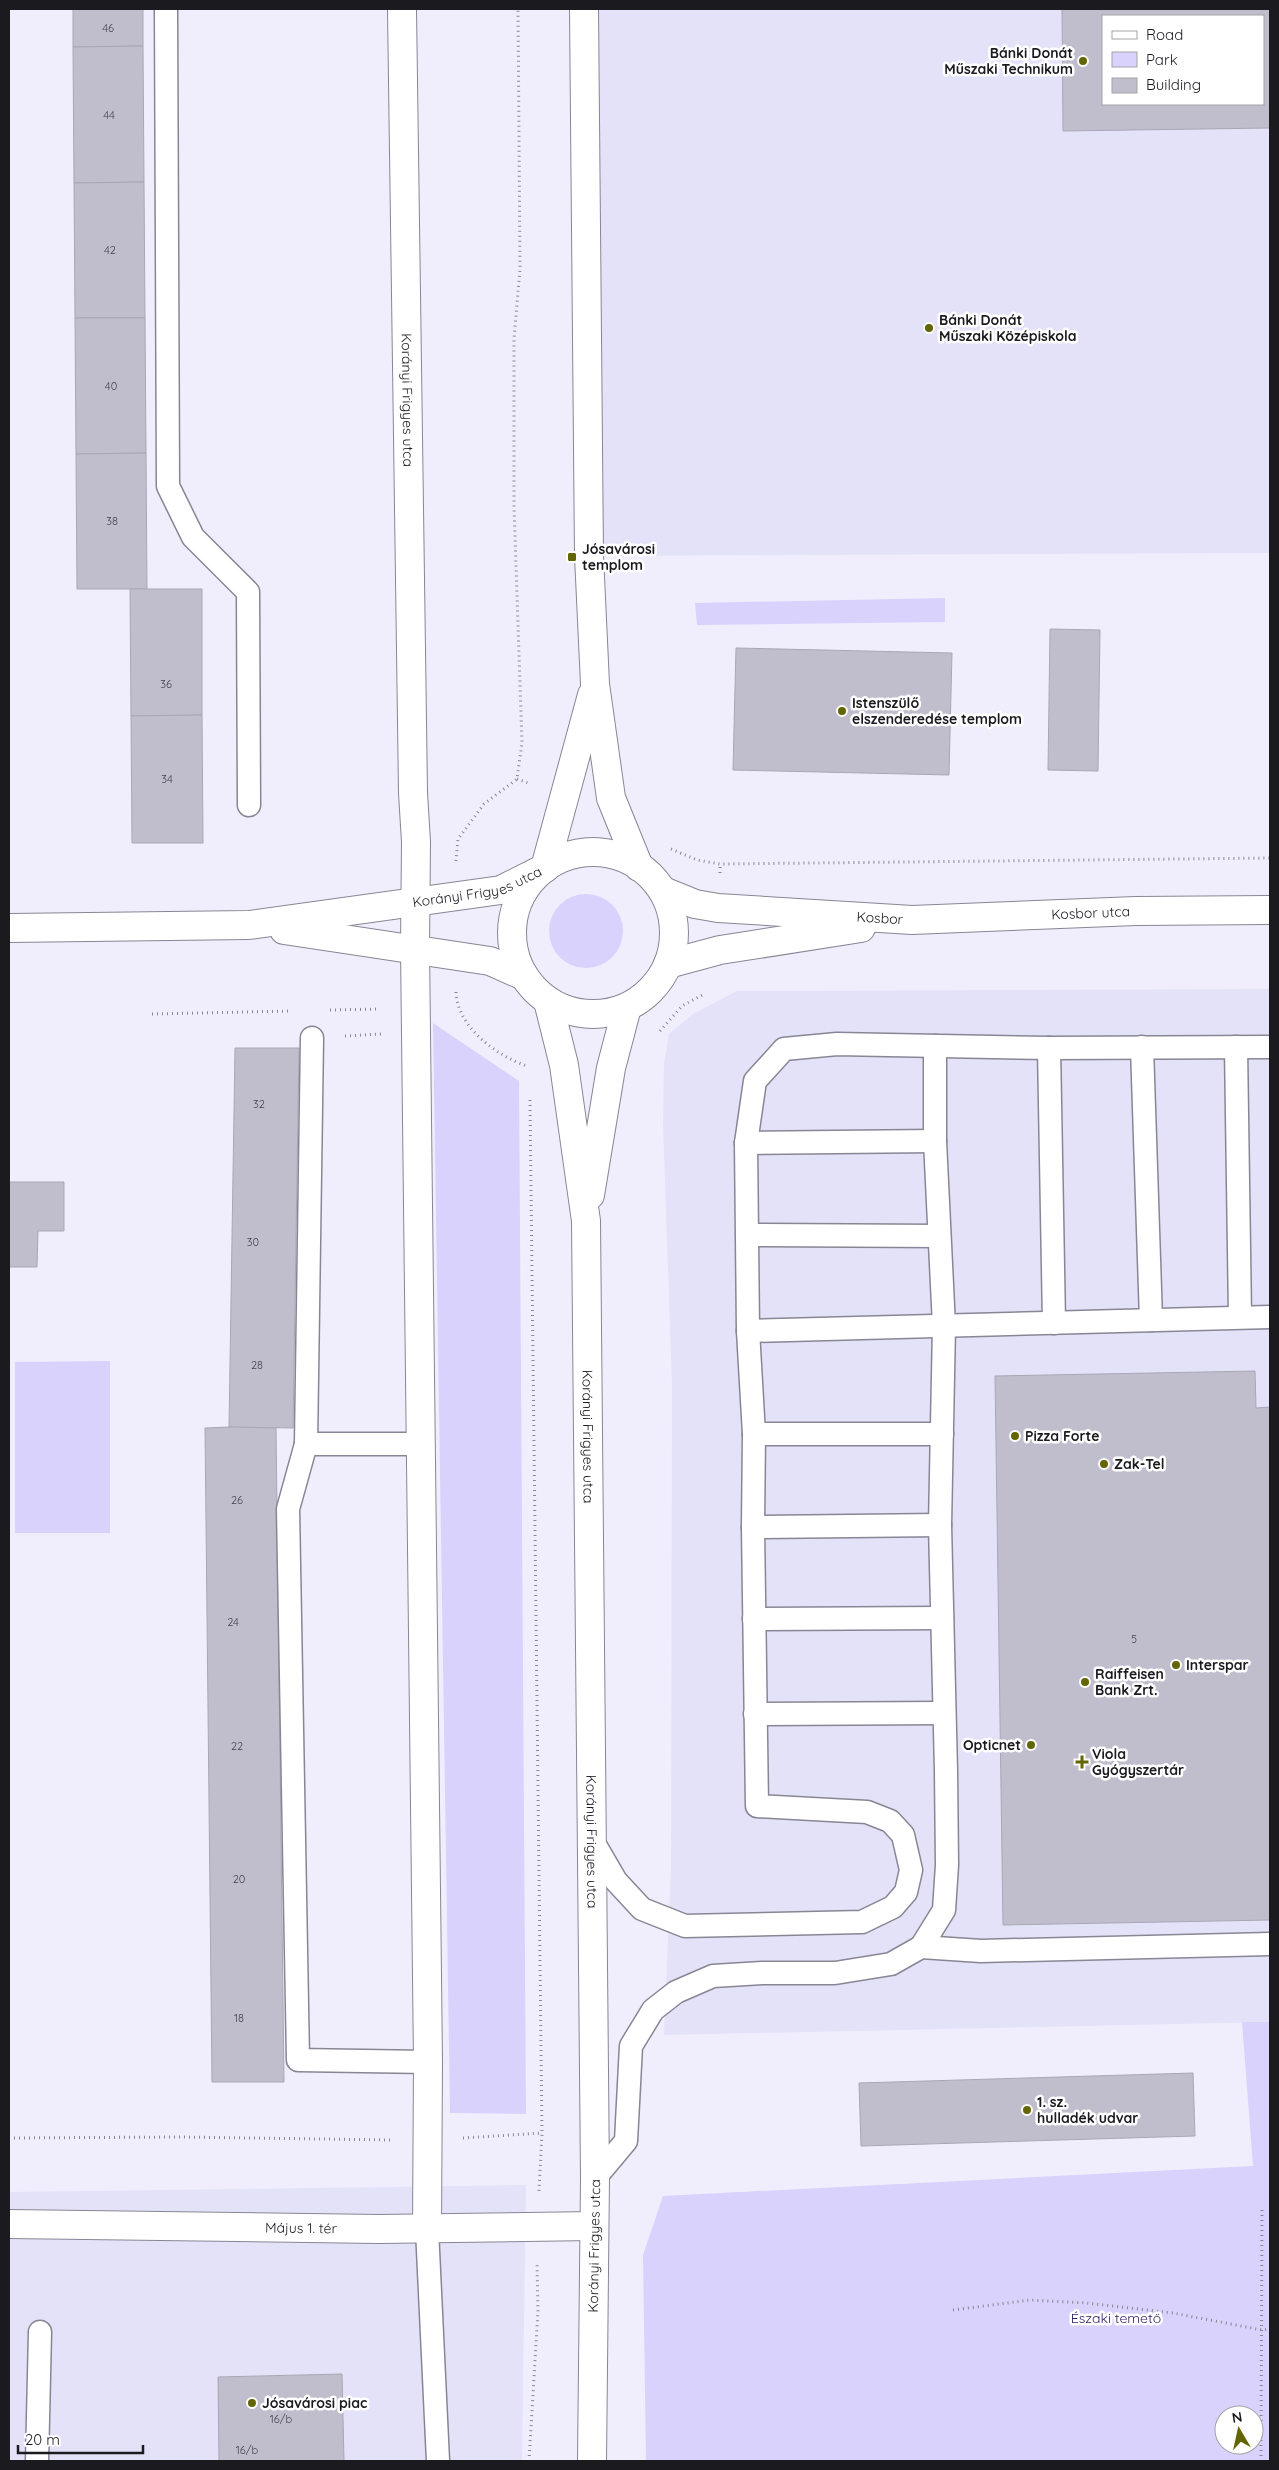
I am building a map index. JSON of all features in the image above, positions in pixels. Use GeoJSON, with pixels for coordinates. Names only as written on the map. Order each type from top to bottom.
{"type":"FeatureCollection","features":[{"type":"Feature","properties":{"kind":"street","name":"Korányi Frigyes utca"},"geometry":{"type":"LineString","coordinates":[[402,9],[413,793],[416,842],[415,948],[428,2062],[427,2229]]}},
{"type":"Feature","properties":{"kind":"street","name":"Korányi Frigyes utca"},"geometry":{"type":"LineString","coordinates":[[584,9],[589,556],[595,684],[611,798],[640,867]]}},
{"type":"Feature","properties":{"kind":"street","name":"Korányi Frigyes utca"},"geometry":{"type":"LineString","coordinates":[[9,928],[249,925],[501,890],[545,868],[595,684]]}},
{"type":"Feature","properties":{"kind":"street"},"geometry":{"type":"LineString","coordinates":[[589,852],[616,856],[640,867],[663,891],[671,909],[674,927],[673,946],[668,964],[658,983],[644,996],[627,1007],[609,1013],[590,1015],[572,1012],[548,1001],[524,976],[516,959],[512,939],[513,919],[519,900],[528,884],[545,868],[565,856],[589,852]]}},
{"type":"Feature","properties":{"kind":"street","name":"Kosbor"},"geometry":{"type":"LineString","coordinates":[[663,891],[695,904],[718,908],[912,920]]}},
{"type":"Feature","properties":{"kind":"street","name":"Kosbor utca"},"geometry":{"type":"LineString","coordinates":[[912,920],[1136,911],[1270,910]]}},
{"type":"Feature","properties":{"kind":"street","name":"Kosbor"},"geometry":{"type":"LineString","coordinates":[[668,964],[720,950],[912,920]]}},
{"type":"Feature","properties":{"kind":"street","name":"Korányi Frigyes utca"},"geometry":{"type":"LineString","coordinates":[[249,925],[415,948],[490,961],[524,976]]}},
{"type":"Feature","properties":{"kind":"street","name":"Korányi Frigyes utca"},"geometry":{"type":"LineString","coordinates":[[548,1001],[564,1065],[586,1221],[590,1837],[595,2178],[592,2461]]}},
{"type":"Feature","properties":{"kind":"street","name":"Korányi Frigyes utca"},"geometry":{"type":"LineString","coordinates":[[586,1221],[611,1068],[627,1007]]}},
{"type":"Feature","properties":{"kind":"street","name":"Május 1. tér"},"geometry":{"type":"LineString","coordinates":[[9,2224],[427,2229],[594,2226]]}},
{"type":"Feature","properties":{"kind":"lane"},"geometry":{"type":"LineString","coordinates":[[166,9],[168,486],[193,537],[248,592],[249,805]]}},
{"type":"Feature","properties":{"kind":"lane"},"geometry":{"type":"LineString","coordinates":[[312,1038],[306,1444],[288,1509],[298,2060],[428,2062]]}},
{"type":"Feature","properties":{"kind":"lane"},"geometry":{"type":"LineString","coordinates":[[590,1837],[616,1880],[642,1909],[685,1926],[862,1922],[894,1907],[906,1892],[911,1870],[903,1835],[890,1821],[867,1812],[757,1806],[752,1527],[754,1434],[748,1331],[746,1142],[756,1080],[784,1049],[837,1044],[1049,1048],[1270,1047]]}},
{"type":"Feature","properties":{"kind":"lane"},"geometry":{"type":"LineString","coordinates":[[595,2178],[626,2140],[631,2046],[653,2010],[676,1992],[713,1976],[762,1973],[836,1973],[891,1964],[921,1947],[944,1910],[947,1855],[940,1525],[944,1326],[935,1141],[935,1046]]}},
{"type":"Feature","properties":{"kind":"lane"},"geometry":{"type":"LineString","coordinates":[[1142,1047],[1151,1320]]}},
{"type":"Feature","properties":{"kind":"lane"},"geometry":{"type":"LineString","coordinates":[[1236,1047],[1240,1317]]}},
{"type":"Feature","properties":{"kind":"lane"},"geometry":{"type":"LineString","coordinates":[[1049,1048],[1054,1323]]}},
{"type":"Feature","properties":{"kind":"lane"},"geometry":{"type":"LineString","coordinates":[[746,1142],[935,1141]]}},
{"type":"Feature","properties":{"kind":"lane"},"geometry":{"type":"LineString","coordinates":[[748,1235],[939,1236]]}},
{"type":"Feature","properties":{"kind":"lane"},"geometry":{"type":"LineString","coordinates":[[748,1331],[1270,1317]]}},
{"type":"Feature","properties":{"kind":"lane"},"geometry":{"type":"LineString","coordinates":[[754,1434],[942,1434]]}},
{"type":"Feature","properties":{"kind":"lane"},"geometry":{"type":"LineString","coordinates":[[306,1444],[421,1444]]}},
{"type":"Feature","properties":{"kind":"lane"},"geometry":{"type":"LineString","coordinates":[[752,1527],[940,1525]]}},
{"type":"Feature","properties":{"kind":"lane"},"geometry":{"type":"LineString","coordinates":[[754,1619],[942,1618]]}},
{"type":"Feature","properties":{"kind":"lane"},"geometry":{"type":"LineString","coordinates":[[755,1714],[944,1713]]}},
{"type":"Feature","properties":{"kind":"lane"},"geometry":{"type":"LineString","coordinates":[[921,1947],[981,1952],[1270,1944]]}},
{"type":"Feature","properties":{"kind":"lane"},"geometry":{"type":"LineString","coordinates":[[427,2229],[438,2461]]}},
{"type":"Feature","properties":{"kind":"lane"},"geometry":{"type":"LineString","coordinates":[[37,2461],[40,2332]]}},
{"type":"Feature","properties":{"kind":"path"},"geometry":{"type":"LineString","coordinates":[[458,839],[484,804],[517,779],[522,743],[514,496],[514,340],[520,269],[518,9]]}},
{"type":"Feature","properties":{"kind":"path"},"geometry":{"type":"LineString","coordinates":[[668,846],[697,860],[720,864],[1270,858]]}},
{"type":"Feature","properties":{"kind":"path"},"geometry":{"type":"LineString","coordinates":[[657,1035],[682,1006],[706,993]]}},
{"type":"Feature","properties":{"kind":"path"},"geometry":{"type":"LineString","coordinates":[[456,1006],[468,1026],[489,1045],[507,1059],[530,1067]]}},
{"type":"Feature","properties":{"kind":"path"},"geometry":{"type":"LineString","coordinates":[[328,1010],[387,1009]]}},
{"type":"Feature","properties":{"kind":"path"},"geometry":{"type":"LineString","coordinates":[[152,1014],[299,1011]]}},
{"type":"Feature","properties":{"kind":"path"},"geometry":{"type":"LineString","coordinates":[[529,2461],[538,2311],[536,2226],[542,2133],[530,1097]]}},
{"type":"Feature","properties":{"kind":"path"},"geometry":{"type":"LineString","coordinates":[[9,2138],[181,2136],[428,2141],[542,2133]]}},
{"type":"Feature","properties":{"kind":"path"},"geometry":{"type":"LineString","coordinates":[[1261,2461],[1262,2207]]}},
{"type":"Feature","properties":{"kind":"path"},"geometry":{"type":"LineString","coordinates":[[954,2310],[1030,2300],[1086,2303],[1173,2313],[1262,2330],[1270,2329]]}},
{"type":"Feature","properties":{"kind":"shaded area","name":"Bánki Donát Műszaki Középiskola"},"geometry":{"type":"Polygon","coordinates":[[[584,9],[1270,9],[1270,553],[589,556],[584,9]]]}},
{"type":"Feature","properties":{"kind":"shaded area"},"geometry":{"type":"Polygon","coordinates":[[[1270,989],[1270,2022],[664,2035],[671,1868],[672,1385],[663,1124],[664,1063],[669,1034],[693,1014],[737,991],[1270,989]]]}},
{"type":"Feature","properties":{"kind":"shaded area"},"geometry":{"type":"Polygon","coordinates":[[[526,2185],[522,2461],[9,2461],[9,2192],[526,2185]]]}},
{"type":"Feature","properties":{"kind":"green space"},"geometry":{"type":"Polygon","coordinates":[[[945,598],[945,622],[697,625],[695,603],[945,598]]]}},
{"type":"Feature","properties":{"kind":"green space"},"geometry":{"type":"Polygon","coordinates":[[[579,894],[593,894],[607,900],[617,910],[623,924],[621,945],[607,962],[593,968],[579,968],[565,962],[555,952],[549,938],[549,924],[555,910],[565,900],[579,894]]]}},
{"type":"Feature","properties":{"kind":"green space"},"geometry":{"type":"Polygon","coordinates":[[[433,1023],[519,1081],[526,2114],[450,2113],[433,1023]]]}},
{"type":"Feature","properties":{"kind":"green space"},"geometry":{"type":"Polygon","coordinates":[[[110,1361],[110,1533],[15,1533],[15,1362],[110,1361]]]}},
{"type":"Feature","properties":{"kind":"green space","name":"Északi temető"},"geometry":{"type":"Polygon","coordinates":[[[1242,2022],[1270,2022],[1270,2461],[646,2461],[643,2255],[663,2196],[1253,2166],[1242,2022]]]}},
{"type":"Feature","properties":{"kind":"building"},"geometry":{"type":"Polygon","coordinates":[[[73,9],[143,9],[143,46],[73,47],[73,9]]]}},
{"type":"Feature","properties":{"kind":"building","name":"Bánki Donát Műszaki Technikum"},"geometry":{"type":"Polygon","coordinates":[[[1062,9],[1270,9],[1270,128],[1063,131],[1062,9]]]}},
{"type":"Feature","properties":{"kind":"building"},"geometry":{"type":"Polygon","coordinates":[[[143,46],[144,182],[74,183],[73,47],[143,46]]]}},
{"type":"Feature","properties":{"kind":"building"},"geometry":{"type":"Polygon","coordinates":[[[144,182],[145,318],[75,318],[74,183],[144,182]]]}},
{"type":"Feature","properties":{"kind":"building"},"geometry":{"type":"Polygon","coordinates":[[[75,318],[145,318],[146,453],[76,454],[75,318]]]}},
{"type":"Feature","properties":{"kind":"building"},"geometry":{"type":"Polygon","coordinates":[[[146,453],[147,589],[77,589],[76,454],[146,453]]]}},
{"type":"Feature","properties":{"kind":"building"},"geometry":{"type":"Polygon","coordinates":[[[130,589],[202,589],[202,715],[131,716],[130,589]]]}},
{"type":"Feature","properties":{"kind":"building"},"geometry":{"type":"Polygon","coordinates":[[[1050,629],[1100,630],[1098,771],[1048,770],[1050,629]]]}},
{"type":"Feature","properties":{"kind":"building","name":"Istenszülő elszenderedése templom"},"geometry":{"type":"Polygon","coordinates":[[[736,648],[952,653],[949,775],[733,770],[736,648]]]}},
{"type":"Feature","properties":{"kind":"building"},"geometry":{"type":"Polygon","coordinates":[[[202,715],[203,843],[132,843],[131,716],[202,715]]]}},
{"type":"Feature","properties":{"kind":"building"},"geometry":{"type":"Polygon","coordinates":[[[235,1048],[299,1048],[293,1428],[229,1427],[235,1048]]]}},
{"type":"Feature","properties":{"kind":"building"},"geometry":{"type":"Polygon","coordinates":[[[9,1182],[64,1182],[64,1231],[38,1231],[37,1267],[9,1267],[9,1182]]]}},
{"type":"Feature","properties":{"kind":"building"},"geometry":{"type":"Polygon","coordinates":[[[1255,1371],[1256,1408],[1270,1407],[1270,1920],[1003,1925],[995,1376],[1255,1371]]]}},
{"type":"Feature","properties":{"kind":"building"},"geometry":{"type":"Polygon","coordinates":[[[205,1428],[276,1428],[284,2082],[212,2082],[205,1428]]]}},
{"type":"Feature","properties":{"kind":"building","name":"1. sz. hulladék udvar"},"geometry":{"type":"Polygon","coordinates":[[[1193,2073],[1195,2136],[861,2146],[859,2083],[1193,2073]]]}},
{"type":"Feature","properties":{"kind":"building"},"geometry":{"type":"Polygon","coordinates":[[[342,2374],[344,2461],[219,2461],[218,2377],[342,2374]]]}},
{"type":"Feature","properties":{"kind":"place","name":"Bánki Donát Műszaki Technikum"},"geometry":{"type":"Point","coordinates":[1083,61]}},
{"type":"Feature","properties":{"kind":"place","name":"Bánki Donát Műszaki Középiskola"},"geometry":{"type":"Point","coordinates":[929,328]}},
{"type":"Feature","properties":{"kind":"place","name":"Jósavárosi templom"},"geometry":{"type":"Point","coordinates":[572,557]}},
{"type":"Feature","properties":{"kind":"place","name":"Istenszülő elszenderedése templom"},"geometry":{"type":"Point","coordinates":[842,711]}},
{"type":"Feature","properties":{"kind":"place","name":"Pizza Forte"},"geometry":{"type":"Point","coordinates":[1015,1436]}},
{"type":"Feature","properties":{"kind":"place","name":"Zak-Tel"},"geometry":{"type":"Point","coordinates":[1104,1464]}},
{"type":"Feature","properties":{"kind":"place","name":"Interspar"},"geometry":{"type":"Point","coordinates":[1176,1665]}},
{"type":"Feature","properties":{"kind":"place","name":"Raiffeisen Bank Zrt."},"geometry":{"type":"Point","coordinates":[1085,1682]}},
{"type":"Feature","properties":{"kind":"place","name":"Opticnet"},"geometry":{"type":"Point","coordinates":[1031,1745]}},
{"type":"Feature","properties":{"kind":"place","name":"Viola Gyógyszertár"},"geometry":{"type":"Point","coordinates":[1082,1762]}},
{"type":"Feature","properties":{"kind":"place","name":"1. sz. hulladék udvar"},"geometry":{"type":"Point","coordinates":[1027,2110]}},
{"type":"Feature","properties":{"kind":"place","name":"Jósavárosi piac"},"geometry":{"type":"Point","coordinates":[252,2403]}}]}
